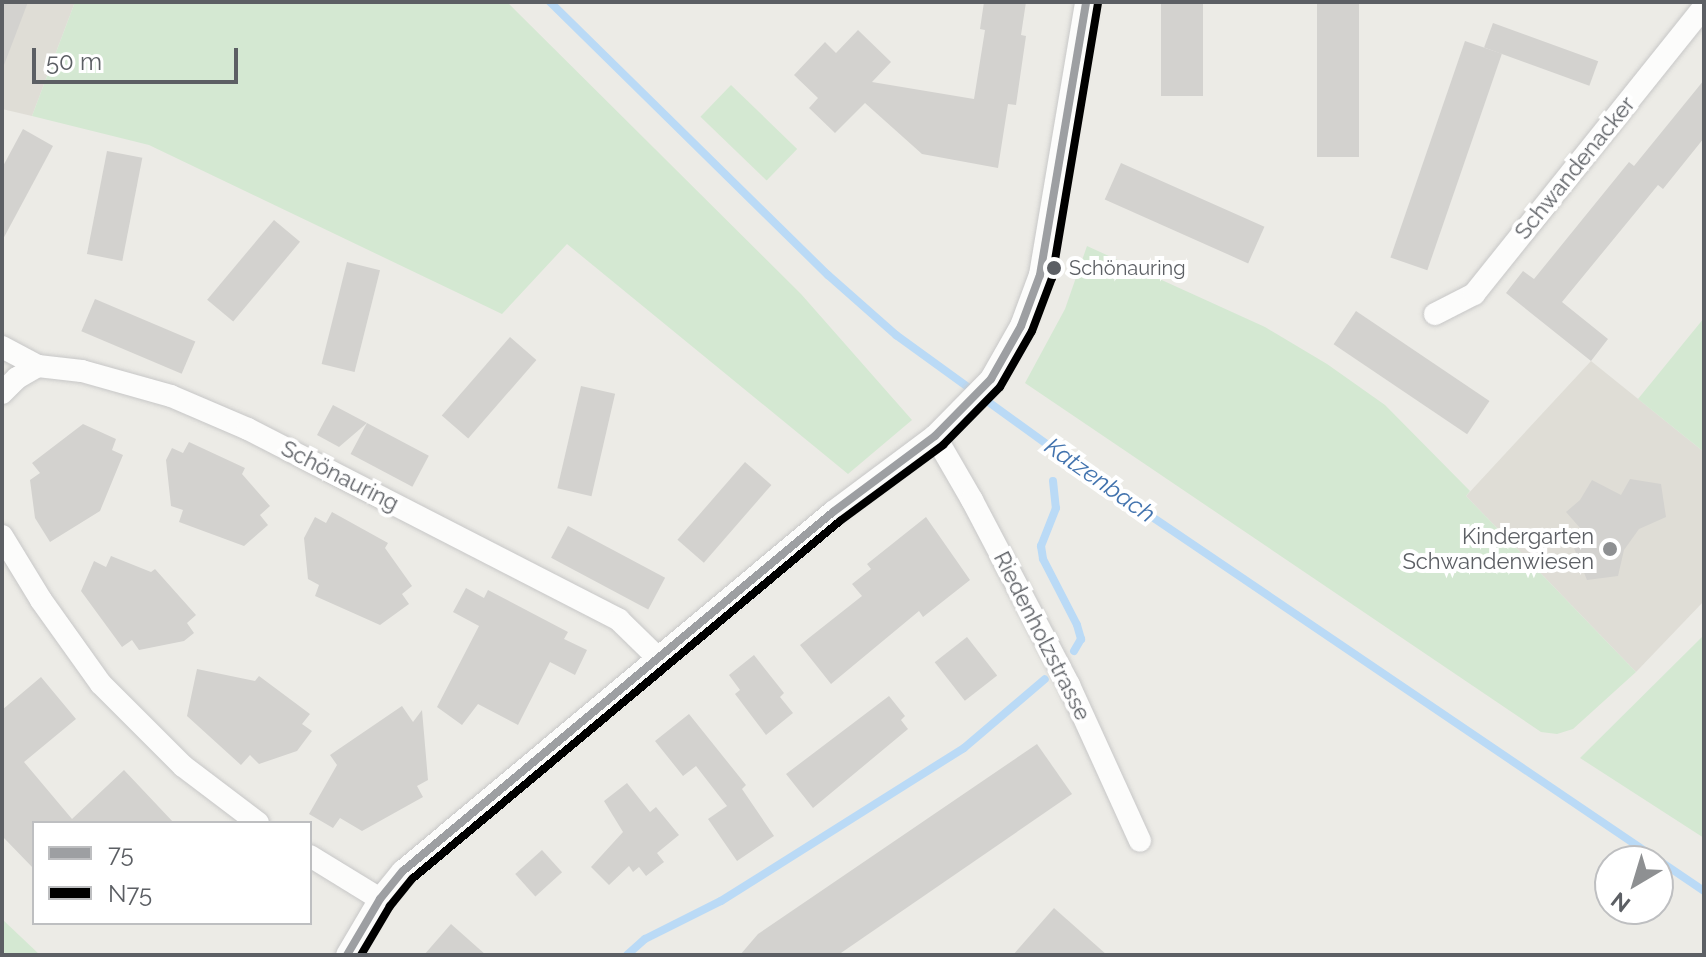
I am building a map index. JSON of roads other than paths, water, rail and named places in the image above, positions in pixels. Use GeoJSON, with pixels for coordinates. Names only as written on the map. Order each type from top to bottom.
{"type":"FeatureCollection","features":[{"type":"Feature","properties":{"kind":"street"},"geometry":{"type":"LineString","coordinates":[[347,955],[380,899],[403,871],[833,512],[935,436],[966,408],[991,379],[1021,326],[1040,275],[1086,2]]}},
{"type":"Feature","properties":{"kind":"street","name":"Schwandenacker"},"geometry":{"type":"LineString","coordinates":[[1435,314],[1474,294],[1704,7]]}},
{"type":"Feature","properties":{"kind":"street"},"geometry":{"type":"LineString","coordinates":[[2,347],[38,366]]}},
{"type":"Feature","properties":{"kind":"street"},"geometry":{"type":"LineString","coordinates":[[2,393],[17,378],[38,366]]}},
{"type":"Feature","properties":{"kind":"street","name":"Schönauring"},"geometry":{"type":"LineString","coordinates":[[38,366],[82,371],[171,396],[248,429],[619,620],[658,658]]}},
{"type":"Feature","properties":{"kind":"street","name":"Riedenholzstrasse"},"geometry":{"type":"LineString","coordinates":[[935,436],[1069,685],[1140,841]]}},
{"type":"Feature","properties":{"kind":"street"},"geometry":{"type":"LineString","coordinates":[[2,536],[41,600],[101,684],[183,766],[255,821]]}},
{"type":"Feature","properties":{"kind":"street"},"geometry":{"type":"LineString","coordinates":[[312,857],[380,899]]}},
{"type":"Feature","properties":{"kind":"waterway","name":"Katzenbach"},"geometry":{"type":"LineString","coordinates":[[550,2],[828,275],[896,335],[1077,466],[1704,891]]}},
{"type":"Feature","properties":{"kind":"waterway"},"geometry":{"type":"LineString","coordinates":[[1053,481],[1056,508],[1041,546],[1043,559],[1077,625],[1081,639],[1074,651]]}},
{"type":"Feature","properties":{"kind":"waterway"},"geometry":{"type":"LineString","coordinates":[[627,955],[645,939],[721,901],[964,748],[1045,679]]}},
{"type":"Feature","properties":{"kind":"place","name":"Schönauring"},"geometry":{"type":"Point","coordinates":[1054,268]}},
{"type":"Feature","properties":{"kind":"place","name":"Kindergarten Schwandenwiesen"},"geometry":{"type":"Point","coordinates":[1610,549]}}]}
